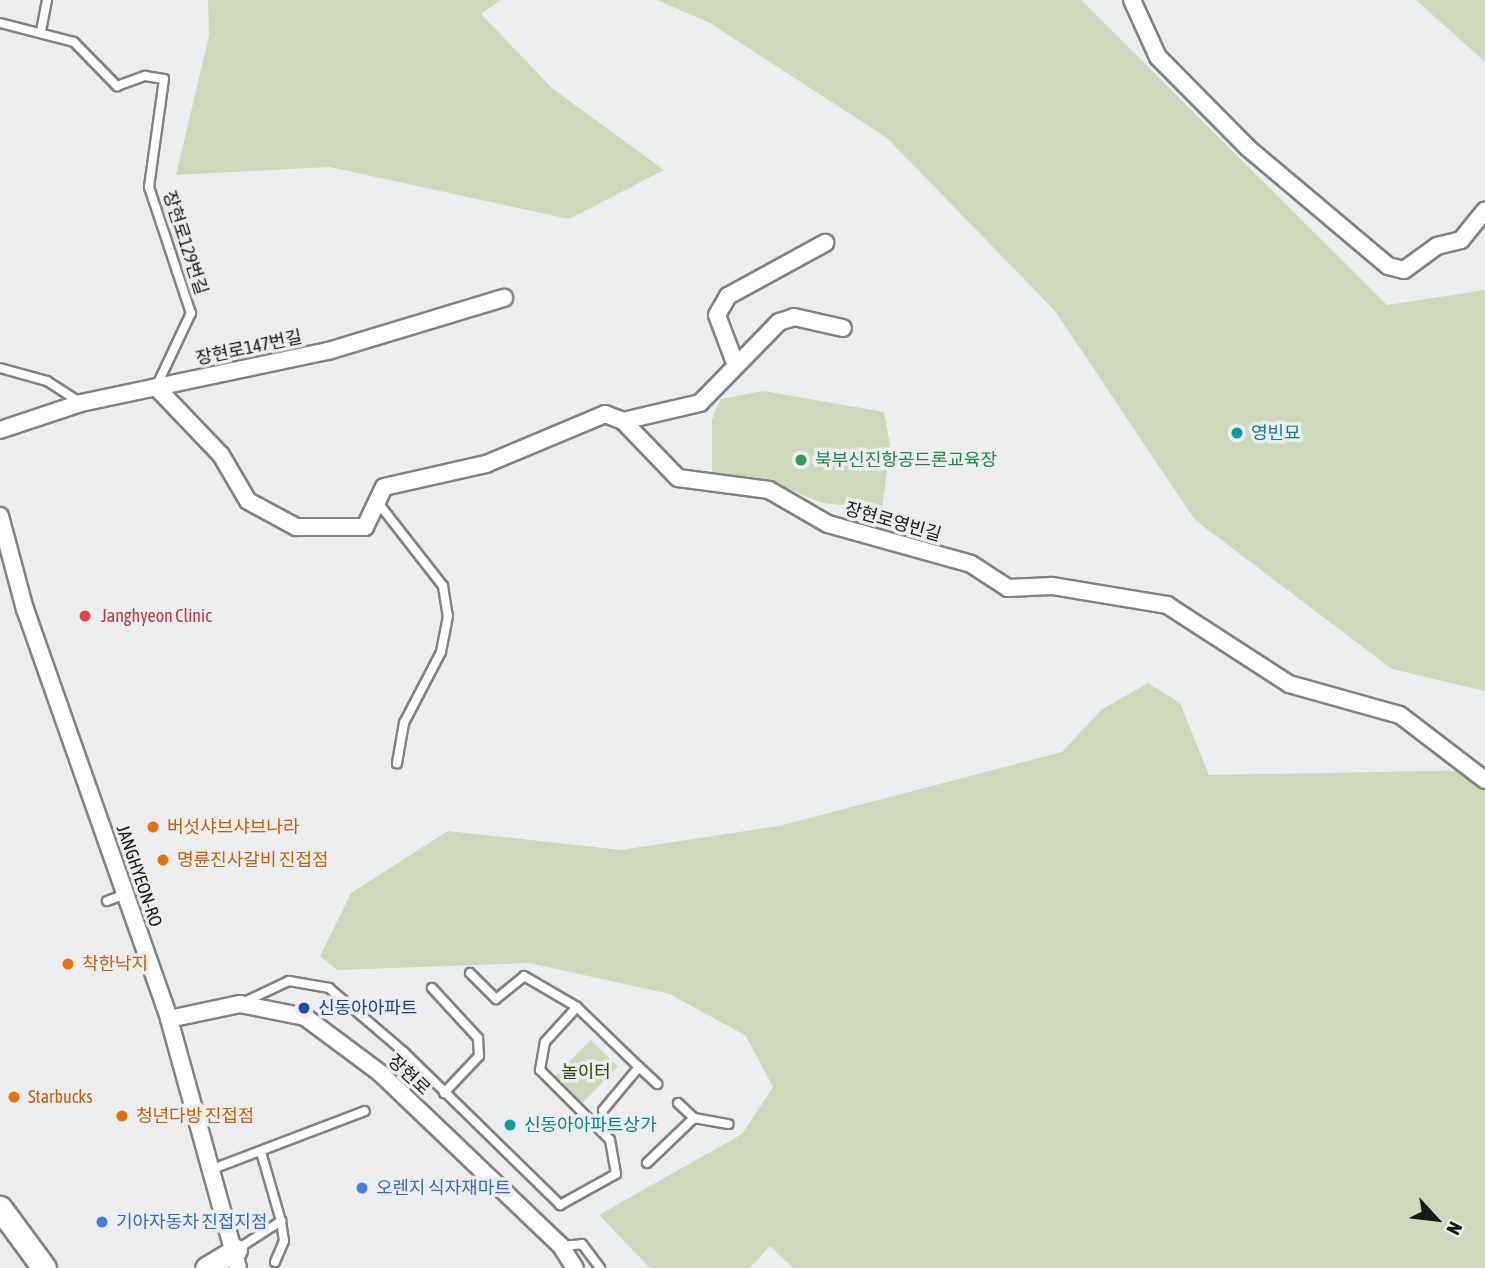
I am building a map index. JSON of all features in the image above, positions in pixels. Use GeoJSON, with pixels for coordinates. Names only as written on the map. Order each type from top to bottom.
{"type":"FeatureCollection","features":[{"type":"Feature","properties":{"kind":"main road"},"geometry":{"type":"LineString","coordinates":[[0,1208],[44,1268]]}},
{"type":"Feature","properties":{"kind":"street"},"geometry":{"type":"LineString","coordinates":[[1132,0],[1158,57],[1248,148],[1388,266],[1404,270],[1437,246],[1461,240],[1485,210]]}},
{"type":"Feature","properties":{"kind":"street"},"geometry":{"type":"LineString","coordinates":[[735,363],[718,315],[728,296],[825,243]]}},
{"type":"Feature","properties":{"kind":"street","name":"장현로147번길"},"geometry":{"type":"LineString","coordinates":[[0,430],[81,402],[328,351],[504,298]]}},
{"type":"Feature","properties":{"kind":"street"},"geometry":{"type":"LineString","coordinates":[[156,387],[221,455],[248,501],[270,516],[296,527],[365,527],[379,504],[384,487],[396,482],[486,464],[605,414],[623,421],[689,410],[779,322],[794,317],[843,328]]}},
{"type":"Feature","properties":{"kind":"street","name":"장현로영빈길"},"geometry":{"type":"LineString","coordinates":[[623,421],[678,478],[769,489],[828,524],[971,564],[1007,588],[1052,586],[1167,605],[1289,684],[1400,715],[1485,780]]}},
{"type":"Feature","properties":{"kind":"street","name":"JANGHYEON-RO"},"geometry":{"type":"LineString","coordinates":[[0,516],[25,609],[169,1019],[215,1168],[237,1259]]}},
{"type":"Feature","properties":{"kind":"street","name":"장현로"},"geometry":{"type":"LineString","coordinates":[[169,1019],[240,1004],[306,1017],[380,1073],[561,1246],[575,1268]]}},
{"type":"Feature","properties":{"kind":"street"},"geometry":{"type":"LineString","coordinates":[[206,1268],[237,1259]]}},
{"type":"Feature","properties":{"kind":"lane"},"geometry":{"type":"LineString","coordinates":[[41,31],[47,0]]}},
{"type":"Feature","properties":{"kind":"lane","name":"장현로129번길"},"geometry":{"type":"LineString","coordinates":[[0,23],[41,31],[74,42],[117,86],[145,76],[164,79],[149,187],[191,313],[156,387]]}},
{"type":"Feature","properties":{"kind":"lane"},"geometry":{"type":"LineString","coordinates":[[0,368],[47,381],[81,402]]}},
{"type":"Feature","properties":{"kind":"lane"},"geometry":{"type":"LineString","coordinates":[[379,504],[443,586],[448,616],[441,652],[404,723],[397,763]]}},
{"type":"Feature","properties":{"kind":"lane"},"geometry":{"type":"LineString","coordinates":[[107,901],[125,894]]}},
{"type":"Feature","properties":{"kind":"lane"},"geometry":{"type":"LineString","coordinates":[[470,972],[496,999],[524,976],[578,1007],[657,1084]]}},
{"type":"Feature","properties":{"kind":"lane"},"geometry":{"type":"LineString","coordinates":[[240,1004],[289,981],[329,988],[444,1093],[560,1205],[616,1174],[610,1140],[540,1070],[545,1042],[578,1007]]}},
{"type":"Feature","properties":{"kind":"lane"},"geometry":{"type":"LineString","coordinates":[[432,988],[478,1038],[479,1056],[444,1093]]}},
{"type":"Feature","properties":{"kind":"lane"},"geometry":{"type":"LineString","coordinates":[[603,1110],[639,1067]]}},
{"type":"Feature","properties":{"kind":"lane"},"geometry":{"type":"LineString","coordinates":[[678,1103],[694,1118],[728,1124]]}},
{"type":"Feature","properties":{"kind":"lane"},"geometry":{"type":"LineString","coordinates":[[215,1168],[365,1111]]}},
{"type":"Feature","properties":{"kind":"lane"},"geometry":{"type":"LineString","coordinates":[[647,1163],[694,1118]]}},
{"type":"Feature","properties":{"kind":"lane"},"geometry":{"type":"LineString","coordinates":[[261,1152],[284,1241],[275,1262]]}},
{"type":"Feature","properties":{"kind":"lane"},"geometry":{"type":"LineString","coordinates":[[237,1259],[281,1221]]}},
{"type":"Feature","properties":{"kind":"lane"},"geometry":{"type":"LineString","coordinates":[[561,1246],[582,1244],[600,1268]]}},
{"type":"Feature","properties":{"kind":"green space"},"geometry":{"type":"Polygon","coordinates":[[[208,0],[501,0],[481,14],[553,89],[664,170],[569,219],[330,167],[176,175],[209,36],[208,0]]]}},
{"type":"Feature","properties":{"kind":"green space"},"geometry":{"type":"Polygon","coordinates":[[[657,0],[1081,0],[1387,305],[1485,290],[1485,691],[1392,669],[1195,520],[1055,311],[887,138],[710,23],[657,0]]]}},
{"type":"Feature","properties":{"kind":"green space"},"geometry":{"type":"Polygon","coordinates":[[[1416,0],[1485,0],[1485,62],[1416,0]]]}},
{"type":"Feature","properties":{"kind":"green space","name":"북부신진항공드론교육장"},"geometry":{"type":"Polygon","coordinates":[[[763,391],[884,412],[890,446],[882,510],[823,503],[773,483],[712,474],[712,419],[721,399],[763,391]]]}},
{"type":"Feature","properties":{"kind":"green space"},"geometry":{"type":"Polygon","coordinates":[[[1148,683],[1180,703],[1209,775],[1485,770],[1485,1268],[793,1268],[770,1246],[750,1268],[650,1268],[599,1215],[742,1134],[773,1087],[746,1036],[670,994],[529,963],[337,970],[320,956],[351,893],[448,831],[621,850],[779,826],[1062,752],[1101,710],[1148,683]]]}},
{"type":"Feature","properties":{"kind":"green space","name":"놀이터"},"geometry":{"type":"Polygon","coordinates":[[[591,1040],[618,1067],[581,1104],[554,1077],[591,1040]]]}},
{"type":"Feature","properties":{"kind":"place","name":"영빈묘"},"geometry":{"type":"Point","coordinates":[1237,433]}},
{"type":"Feature","properties":{"kind":"place","name":"북부신진항공드론교육장"},"geometry":{"type":"Point","coordinates":[801,460]}},
{"type":"Feature","properties":{"kind":"place","name":"Janghyeon Clinic"},"geometry":{"type":"Point","coordinates":[85,616]}},
{"type":"Feature","properties":{"kind":"place","name":"버섯샤브샤브나라"},"geometry":{"type":"Point","coordinates":[153,827]}},
{"type":"Feature","properties":{"kind":"place","name":"명륜진사갈비 진접점"},"geometry":{"type":"Point","coordinates":[163,860]}},
{"type":"Feature","properties":{"kind":"place","name":"착한낙지"},"geometry":{"type":"Point","coordinates":[68,964]}},
{"type":"Feature","properties":{"kind":"place","name":"신동아아파트"},"geometry":{"type":"Point","coordinates":[304,1008]}},
{"type":"Feature","properties":{"kind":"place","name":"Starbucks"},"geometry":{"type":"Point","coordinates":[14,1097]}},
{"type":"Feature","properties":{"kind":"place","name":"청년다방 진접점"},"geometry":{"type":"Point","coordinates":[122,1116]}},
{"type":"Feature","properties":{"kind":"place","name":"신동아아파트상가"},"geometry":{"type":"Point","coordinates":[510,1125]}},
{"type":"Feature","properties":{"kind":"place","name":"오렌지 식자재마트"},"geometry":{"type":"Point","coordinates":[362,1188]}},
{"type":"Feature","properties":{"kind":"place","name":"기아자동차 진접지점"},"geometry":{"type":"Point","coordinates":[102,1222]}}]}
